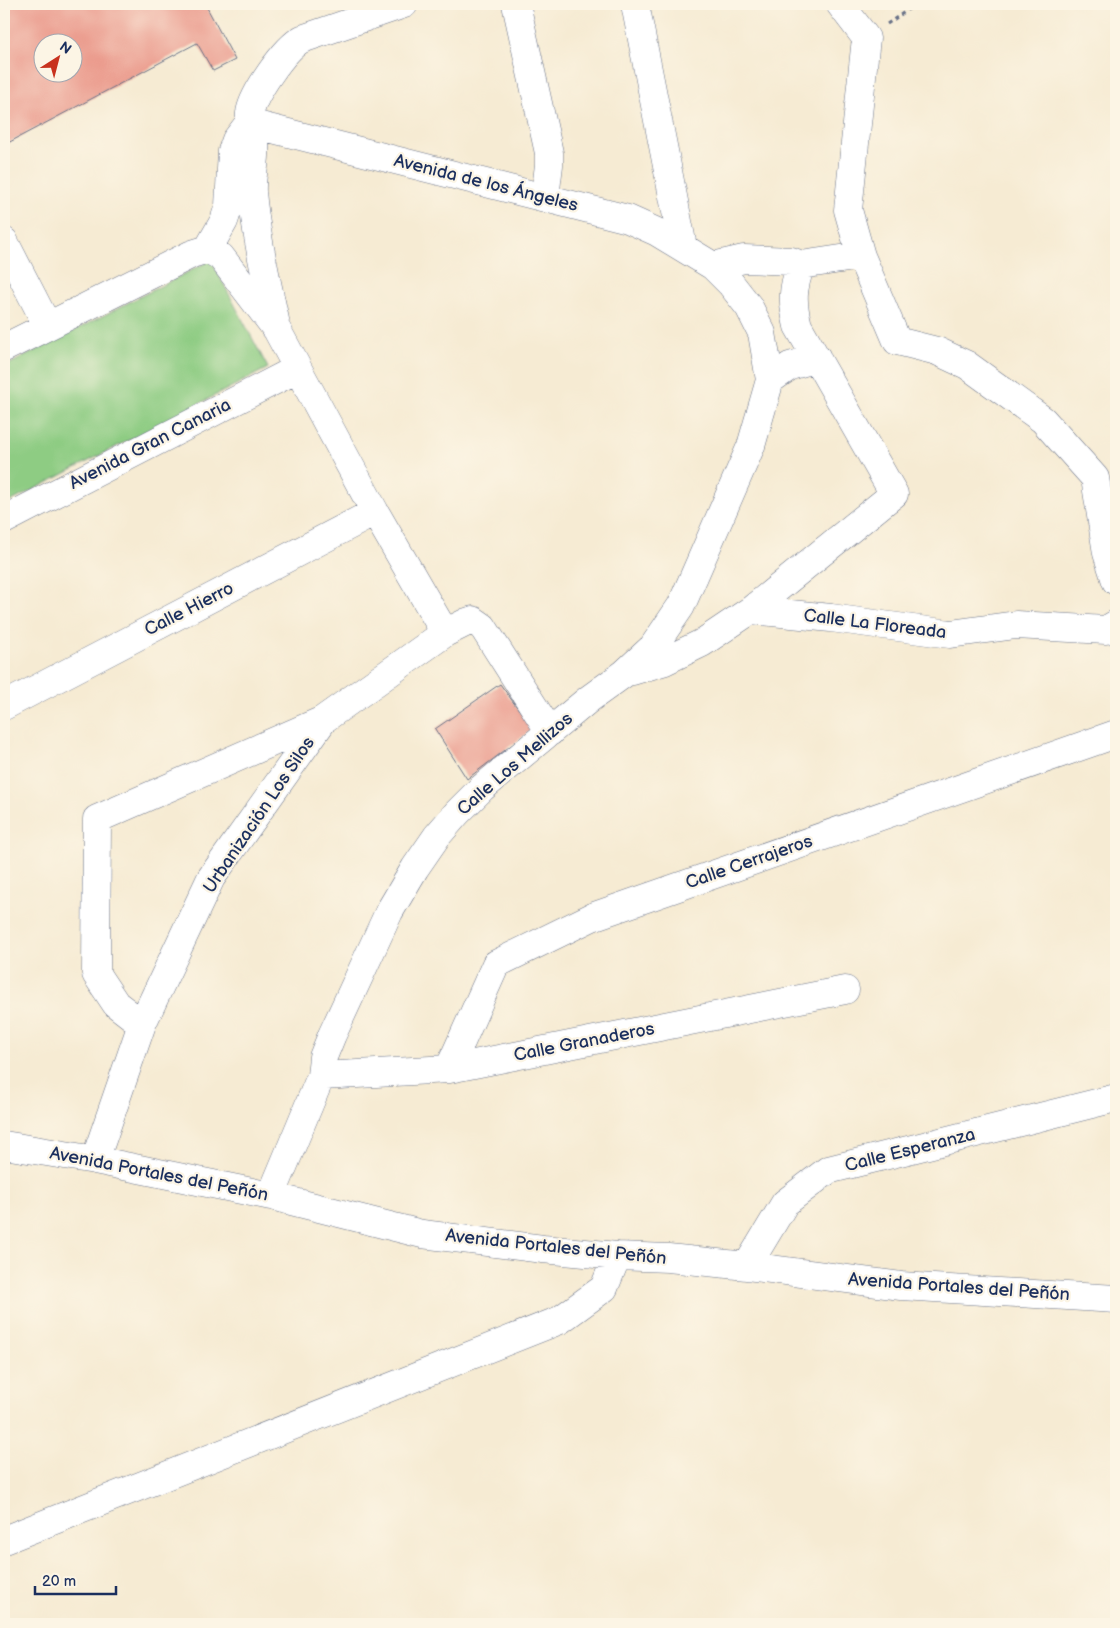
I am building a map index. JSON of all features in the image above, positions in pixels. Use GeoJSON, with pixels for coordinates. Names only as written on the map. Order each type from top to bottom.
{"type":"FeatureCollection","features":[{"type":"Feature","properties":{"kind":"street"},"geometry":{"type":"LineString","coordinates":[[277,330],[266,277],[252,190],[255,142],[249,123],[250,110],[276,64],[295,43],[404,4]]}},
{"type":"Feature","properties":{"kind":"street"},"geometry":{"type":"LineString","coordinates":[[516,4],[548,153],[549,165],[544,197]]}},
{"type":"Feature","properties":{"kind":"street"},"geometry":{"type":"LineString","coordinates":[[634,4],[683,247]]}},
{"type":"Feature","properties":{"kind":"street"},"geometry":{"type":"LineString","coordinates":[[840,4],[866,38],[848,210],[861,256],[897,341],[937,351],[967,365],[1043,420],[1106,475],[1107,553],[1116,581]]}},
{"type":"Feature","properties":{"kind":"street"},"geometry":{"type":"LineString","coordinates":[[4,348],[192,254],[208,249],[217,236],[229,206],[232,151],[236,140],[249,123]]}},
{"type":"Feature","properties":{"kind":"street","name":"Avenida de los Ángeles"},"geometry":{"type":"LineString","coordinates":[[249,123],[628,219],[657,232],[713,266]]}},
{"type":"Feature","properties":{"kind":"street"},"geometry":{"type":"LineString","coordinates":[[4,241],[47,325]]}},
{"type":"Feature","properties":{"kind":"street"},"geometry":{"type":"LineString","coordinates":[[208,249],[221,256],[277,330],[375,512],[445,633]]}},
{"type":"Feature","properties":{"kind":"street"},"geometry":{"type":"LineString","coordinates":[[713,266],[744,259],[791,262],[801,265],[861,256]]}},
{"type":"Feature","properties":{"kind":"street"},"geometry":{"type":"LineString","coordinates":[[625,673],[665,661],[702,643],[751,610],[894,494],[798,326],[793,307],[795,281],[801,265]]}},
{"type":"Feature","properties":{"kind":"street","name":"Calle Los Mellizos"},"geometry":{"type":"LineString","coordinates":[[271,1196],[321,1076],[323,1057],[332,1035],[389,912],[415,868],[437,836],[456,813],[482,788],[606,686],[625,673],[653,647],[681,606],[751,446],[770,380],[762,333],[749,307],[731,284],[713,266]]}},
{"type":"Feature","properties":{"kind":"street"},"geometry":{"type":"LineString","coordinates":[[770,380],[790,366],[817,358]]}},
{"type":"Feature","properties":{"kind":"street","name":"Avenida Gran Canaria"},"geometry":{"type":"LineString","coordinates":[[4,520],[297,369]]}},
{"type":"Feature","properties":{"kind":"street","name":"Calle Hierro"},"geometry":{"type":"LineString","coordinates":[[4,706],[375,512]]}},
{"type":"Feature","properties":{"kind":"street","name":"Calle La Floreada"},"geometry":{"type":"LineString","coordinates":[[751,610],[831,618],[950,634],[1016,625],[1106,630],[1116,624]]}},
{"type":"Feature","properties":{"kind":"street"},"geometry":{"type":"LineString","coordinates":[[674,617],[702,643]]}},
{"type":"Feature","properties":{"kind":"street","name":"Urbanización Los Silos"},"geometry":{"type":"LineString","coordinates":[[95,1160],[142,1024],[211,878],[324,720],[445,633],[473,620],[479,622],[483,627],[550,732]]}},
{"type":"Feature","properties":{"kind":"street"},"geometry":{"type":"LineString","coordinates":[[142,1024],[116,1004],[96,974],[97,820],[324,720]]}},
{"type":"Feature","properties":{"kind":"street","name":"Calle Cerrajeros"},"geometry":{"type":"LineString","coordinates":[[449,1069],[496,964],[592,917],[1116,734]]}},
{"type":"Feature","properties":{"kind":"street","name":"Calle Granaderos"},"geometry":{"type":"LineString","coordinates":[[321,1076],[449,1069],[844,990]]}},
{"type":"Feature","properties":{"kind":"street","name":"Calle Esperanza"},"geometry":{"type":"LineString","coordinates":[[747,1266],[785,1203],[828,1170],[1116,1098]]}},
{"type":"Feature","properties":{"kind":"street","name":"Avenida Portales del Peñón"},"geometry":{"type":"LineString","coordinates":[[4,1145],[95,1160],[271,1196],[422,1234],[543,1249],[747,1266],[901,1286],[1116,1299]]}},
{"type":"Feature","properties":{"kind":"street"},"geometry":{"type":"LineString","coordinates":[[4,1540],[560,1320],[604,1288],[617,1256]]}},
{"type":"Feature","properties":{"kind":"path"},"geometry":{"type":"LineString","coordinates":[[866,38],[916,4]]}},
{"type":"Feature","properties":{"kind":"green space"},"geometry":{"type":"Polygon","coordinates":[[[211,260],[268,368],[4,505],[4,367],[211,260]]]}},
{"type":"Feature","properties":{"kind":"building"},"geometry":{"type":"Polygon","coordinates":[[[4,4],[205,4],[235,60],[213,71],[197,43],[4,145],[4,4]]]}},
{"type":"Feature","properties":{"kind":"building"},"geometry":{"type":"Polygon","coordinates":[[[500,684],[533,729],[467,779],[435,729],[500,684]]]}}]}
